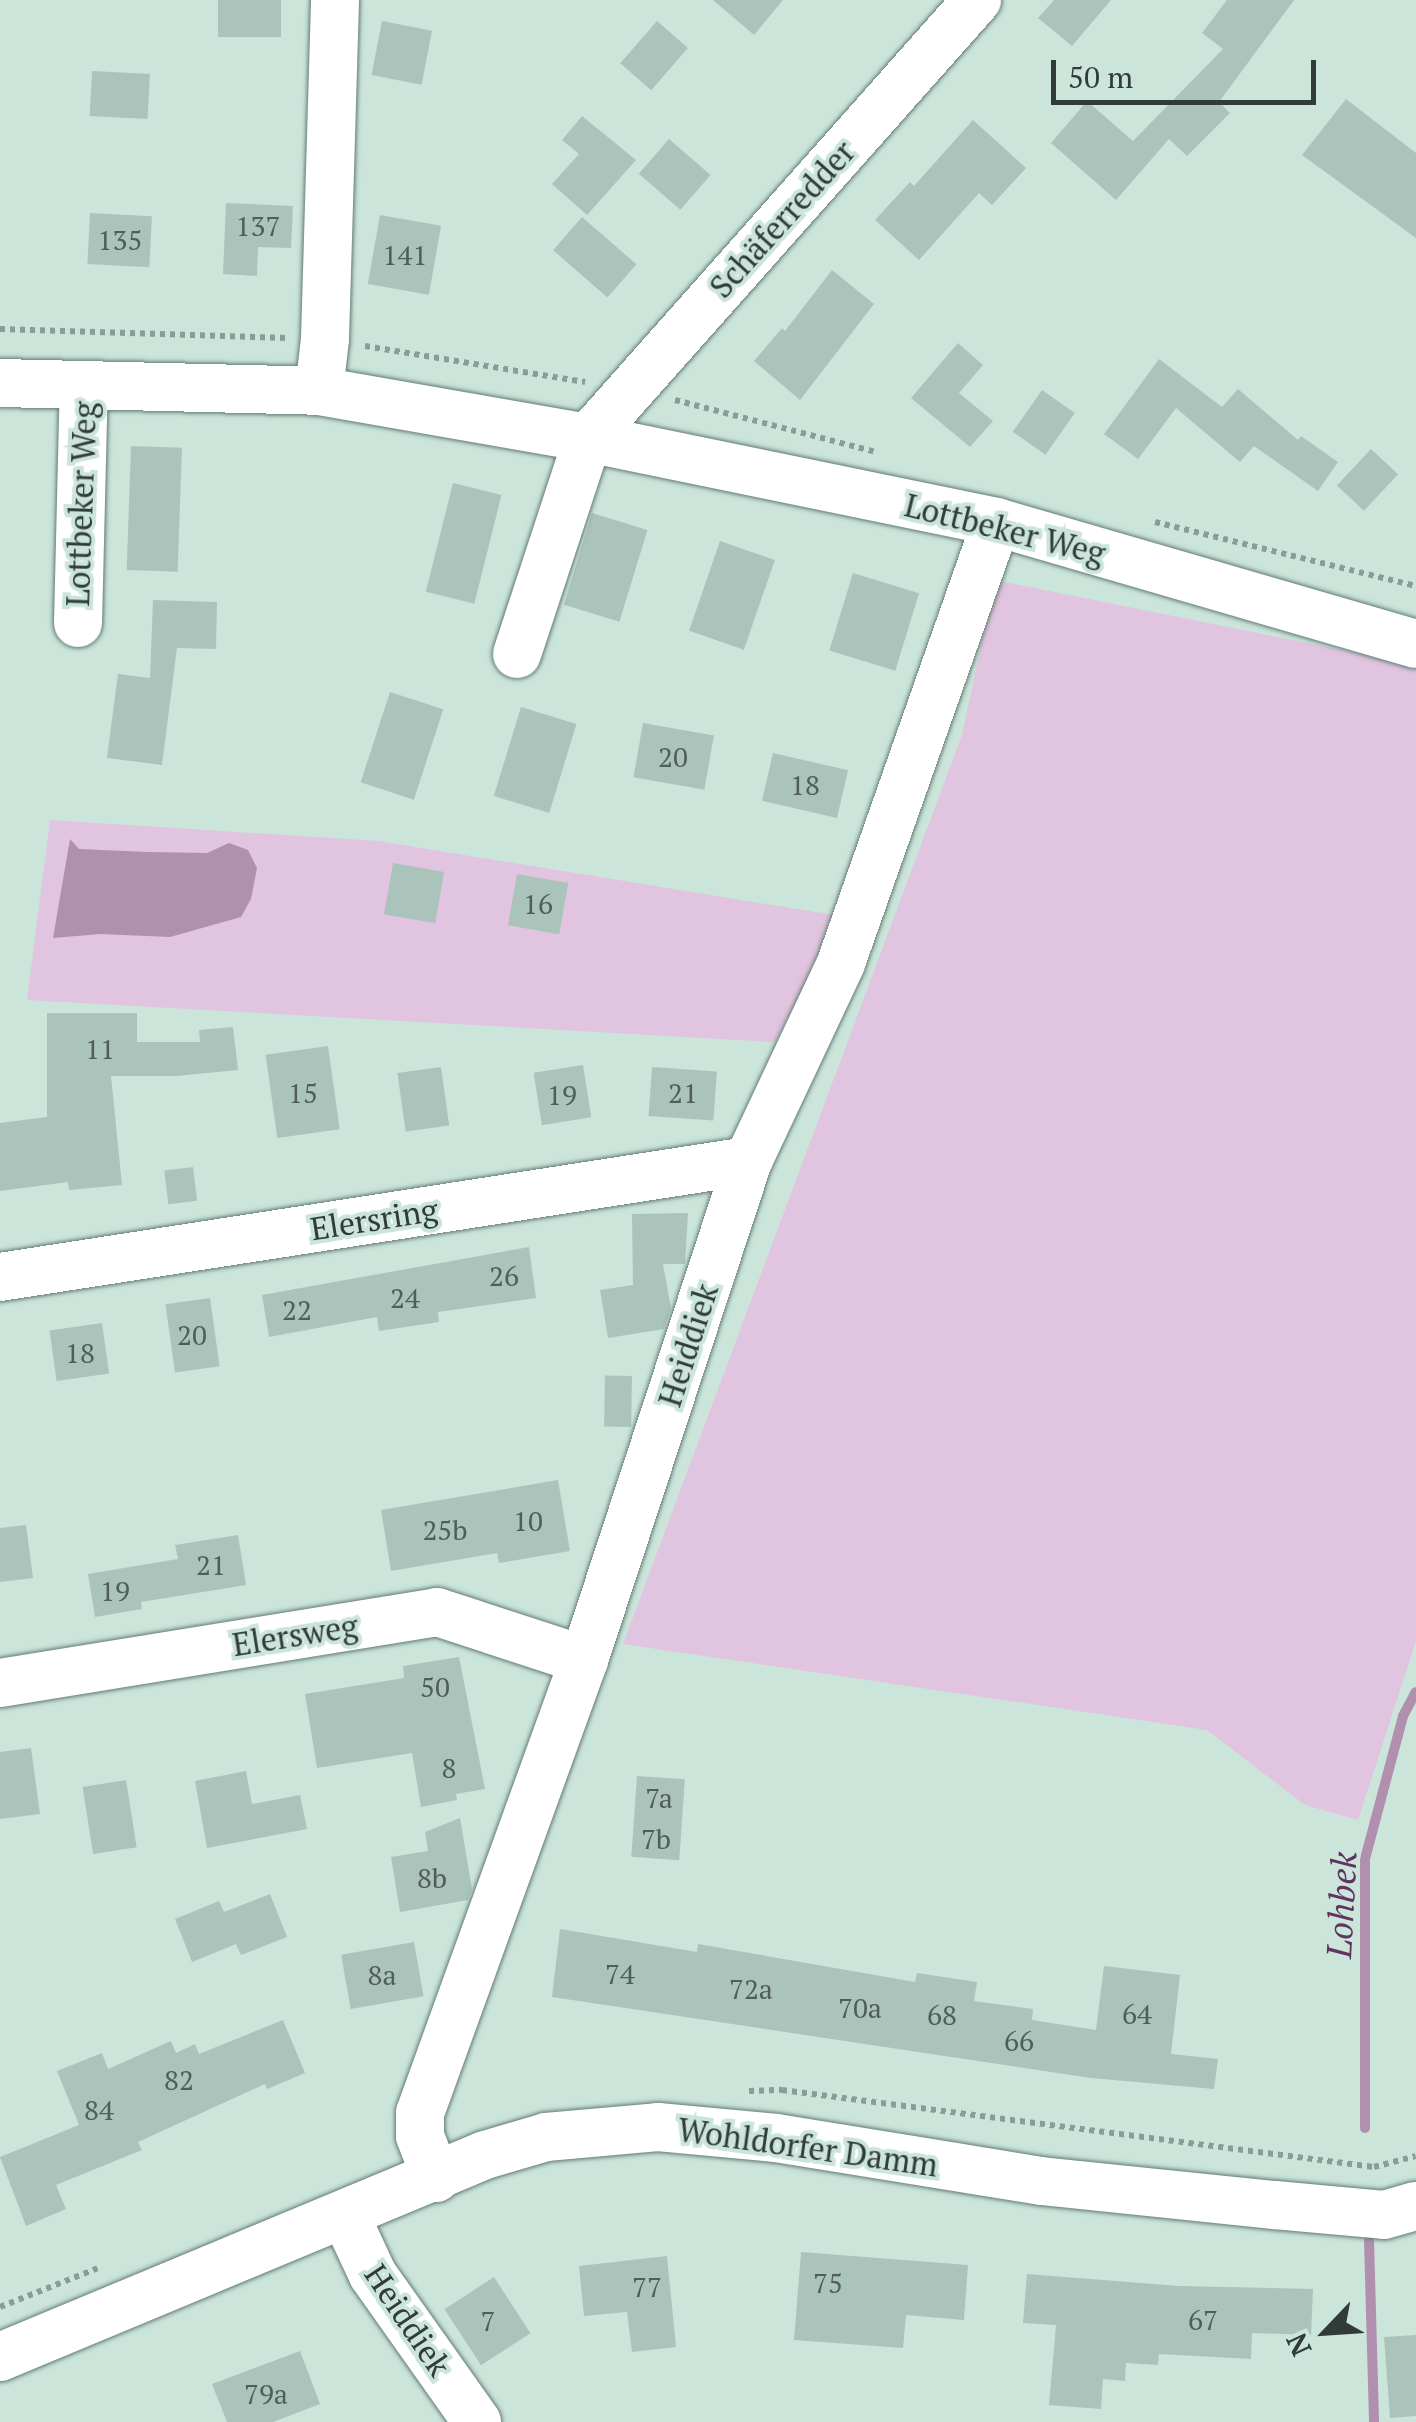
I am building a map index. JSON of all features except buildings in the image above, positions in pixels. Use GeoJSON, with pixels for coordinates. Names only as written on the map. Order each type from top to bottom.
{"type":"FeatureCollection","features":[{"type":"Feature","properties":{"kind":"street"},"geometry":{"type":"LineString","coordinates":[[319,391],[325,340],[336,0]]}},
{"type":"Feature","properties":{"kind":"street","name":"Schäferredder"},"geometry":{"type":"LineString","coordinates":[[588,438],[977,0]]}},
{"type":"Feature","properties":{"kind":"street","name":"Lottbeker Weg"},"geometry":{"type":"LineString","coordinates":[[0,384],[319,391],[588,438],[996,522],[1416,644]]}},
{"type":"Feature","properties":{"kind":"street","name":"Lottbeker Weg"},"geometry":{"type":"LineString","coordinates":[[78,624],[84,386]]}},
{"type":"Feature","properties":{"kind":"street"},"geometry":{"type":"LineString","coordinates":[[517,654],[588,438]]}},
{"type":"Feature","properties":{"kind":"street","name":"Heiddiek"},"geometry":{"type":"LineString","coordinates":[[436,2178],[420,2136],[420,2113],[584,1660],[748,1161],[841,963],[996,522]]}},
{"type":"Feature","properties":{"kind":"street","name":"Elersring"},"geometry":{"type":"LineString","coordinates":[[0,1278],[748,1161]]}},
{"type":"Feature","properties":{"kind":"street","name":"Elersweg"},"geometry":{"type":"LineString","coordinates":[[0,1683],[437,1612],[584,1660]]}},
{"type":"Feature","properties":{"kind":"street","name":"Wohldorfer Damm"},"geometry":{"type":"LineString","coordinates":[[0,2356],[485,2155],[546,2137],[658,2127],[776,2138],[1041,2181],[1384,2215],[1416,2206]]}},
{"type":"Feature","properties":{"kind":"street","name":"Heiddiek"},"geometry":{"type":"LineString","coordinates":[[346,2215],[373,2275],[478,2422]]}},
{"type":"Feature","properties":{"kind":"shaded area"},"geometry":{"type":"Polygon","coordinates":[[[995,580],[1416,665],[1416,1641],[1358,1820],[1305,1805],[1207,1730],[623,1644],[962,735],[995,580]]]}},
{"type":"Feature","properties":{"kind":"shaded area"},"geometry":{"type":"Polygon","coordinates":[[[50,820],[378,841],[840,916],[775,1042],[27,1000],[50,820]]]}},
{"type":"Feature","properties":{"kind":"shaded area"},"geometry":{"type":"Polygon","coordinates":[[[70,839],[79,849],[148,852],[207,853],[229,843],[248,850],[257,868],[251,899],[241,917],[170,937],[100,934],[53,938],[70,839]]]}},
{"type":"Feature","properties":{"kind":"waterway","name":"Lohbek"},"geometry":{"type":"LineString","coordinates":[[1365,2128],[1365,1859],[1403,1716],[1416,1692]]}},
{"type":"Feature","properties":{"kind":"waterway","name":"Lohbek"},"geometry":{"type":"LineString","coordinates":[[1369,2241],[1374,2422]]}}]}
